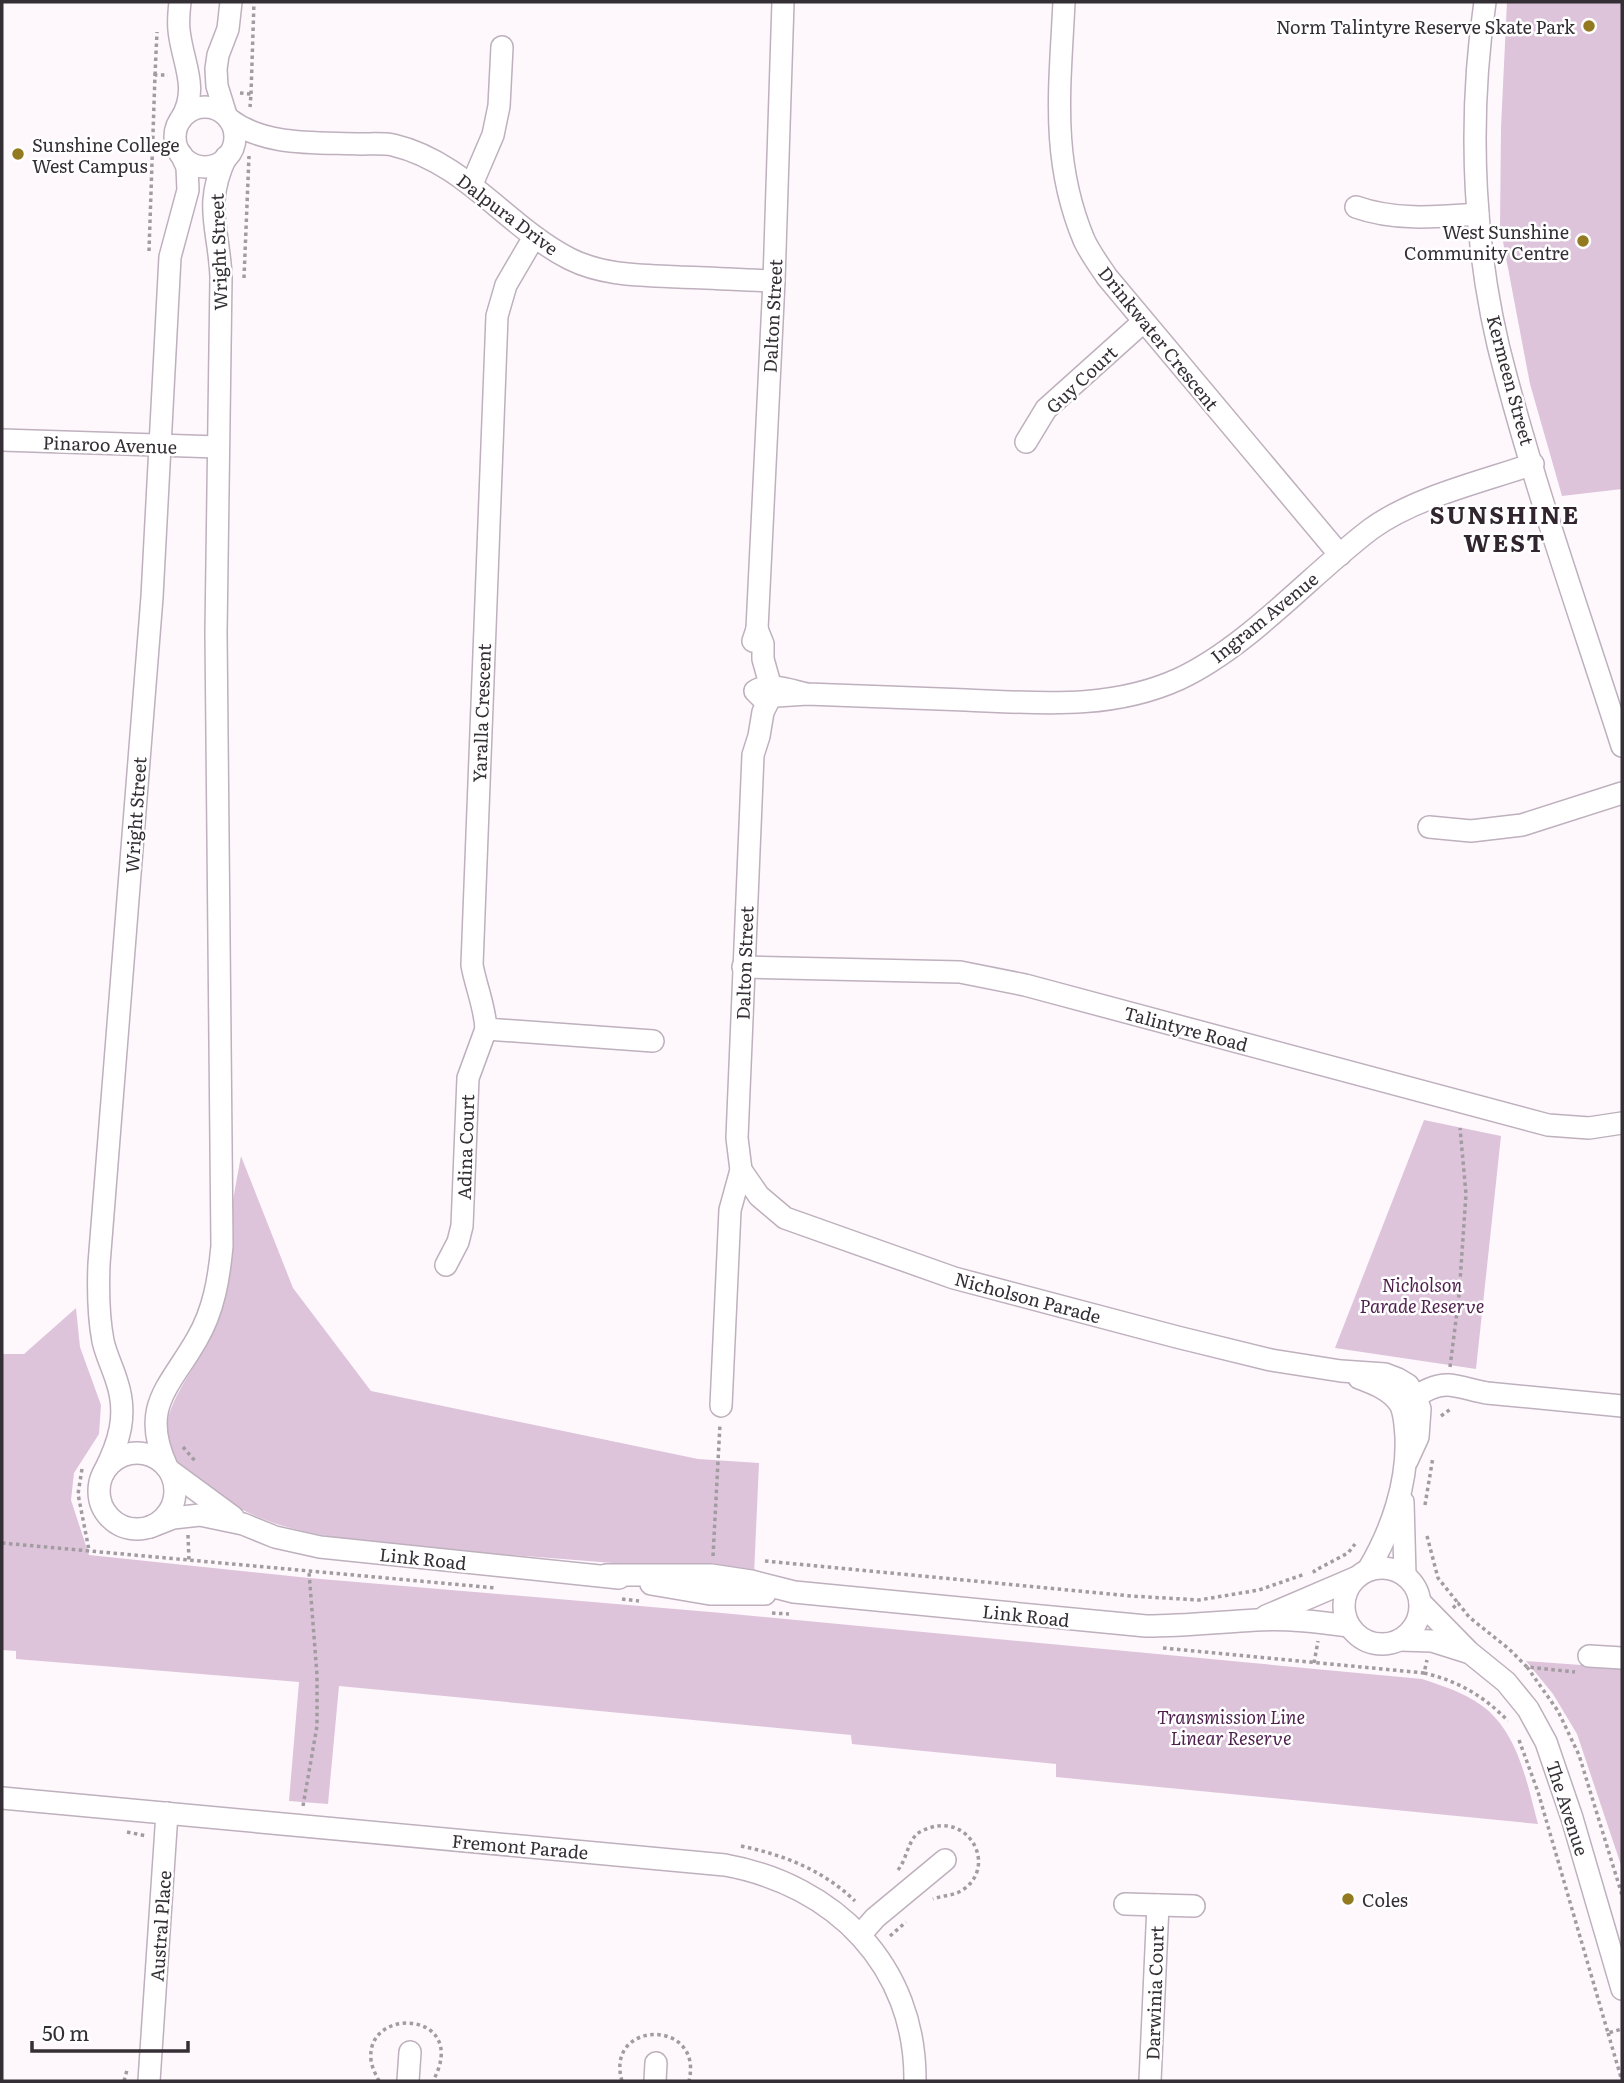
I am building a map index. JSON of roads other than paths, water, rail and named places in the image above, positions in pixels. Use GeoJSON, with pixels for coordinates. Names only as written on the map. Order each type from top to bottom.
{"type":"FeatureCollection","features":[{"type":"Feature","properties":{"kind":"street"},"geometry":{"type":"LineString","coordinates":[[180,2],[179,31],[191,87],[188,105],[175,141],[181,154],[192,164],[206,167],[220,162],[238,148],[217,86],[217,62],[228,29],[231,2]]}},
{"type":"Feature","properties":{"kind":"street","name":"Dalton Street"},"geometry":{"type":"LineString","coordinates":[[741,1170],[737,1138],[753,755],[760,736],[765,692],[763,644],[757,629],[774,281],[783,2]]}},
{"type":"Feature","properties":{"kind":"street","name":"Drinkwater Crescent"},"geometry":{"type":"LineString","coordinates":[[1064,2],[1059,148],[1068,194],[1085,243],[1107,277],[1143,322],[1340,555]]}},
{"type":"Feature","properties":{"kind":"street","name":"Kermeen Street"},"geometry":{"type":"LineString","coordinates":[[1485,2],[1480,32],[1476,125],[1478,214],[1489,295],[1506,375],[1622,746]]}},
{"type":"Feature","properties":{"kind":"street"},"geometry":{"type":"LineString","coordinates":[[472,184],[494,135],[499,106],[502,47]]}},
{"type":"Feature","properties":{"kind":"street"},"geometry":{"type":"LineString","coordinates":[[180,121],[189,111],[201,107],[215,108],[227,117]]}},
{"type":"Feature","properties":{"kind":"street","name":"Dalpura Drive"},"geometry":{"type":"LineString","coordinates":[[238,148],[287,140],[393,145],[434,161],[472,184],[534,237],[571,259],[598,270],[628,275],[774,281]]}},
{"type":"Feature","properties":{"kind":"street","name":"Wright Street"},"geometry":{"type":"LineString","coordinates":[[168,1469],[156,1431],[158,1408],[166,1386],[197,1339],[211,1308],[219,1278],[222,1246],[216,633],[221,268],[212,205],[216,183],[238,148]]}},
{"type":"Feature","properties":{"kind":"street","name":"Wright Street"},"geometry":{"type":"LineString","coordinates":[[104,1472],[118,1442],[122,1410],[118,1384],[100,1327],[99,1264],[152,597],[171,253],[188,190],[187,167],[181,154]]}},
{"type":"Feature","properties":{"kind":"street"},"geometry":{"type":"LineString","coordinates":[[1356,207],[1379,216],[1395,217],[1478,214]]}},
{"type":"Feature","properties":{"kind":"street","name":"Yaralla Crescent"},"geometry":{"type":"LineString","coordinates":[[486,1029],[472,965],[497,316],[506,285],[534,237]]}},
{"type":"Feature","properties":{"kind":"street","name":"Guy Court"},"geometry":{"type":"LineString","coordinates":[[1026,442],[1046,409],[1143,322]]}},
{"type":"Feature","properties":{"kind":"street","name":"Pinaroo Avenue"},"geometry":{"type":"LineString","coordinates":[[2,440],[218,447]]}},
{"type":"Feature","properties":{"kind":"street","name":"Ingram Avenue"},"geometry":{"type":"LineString","coordinates":[[765,692],[1063,704],[1106,701],[1143,692],[1180,678],[1233,645],[1373,528],[1420,503],[1533,464]]}},
{"type":"Feature","properties":{"kind":"street"},"geometry":{"type":"LineString","coordinates":[[1429,827],[1471,831],[1522,825],[1622,793]]}},
{"type":"Feature","properties":{"kind":"street","name":"Talintyre Road"},"geometry":{"type":"LineString","coordinates":[[743,967],[960,972],[1025,985],[1548,1125],[1589,1128],[1622,1123]]}},
{"type":"Feature","properties":{"kind":"street"},"geometry":{"type":"LineString","coordinates":[[486,1029],[653,1041]]}},
{"type":"Feature","properties":{"kind":"street","name":"Adina Court"},"geometry":{"type":"LineString","coordinates":[[446,1265],[462,1226],[468,1078],[486,1029]]}},
{"type":"Feature","properties":{"kind":"street"},"geometry":{"type":"LineString","coordinates":[[721,1406],[730,1210],[741,1170]]}},
{"type":"Feature","properties":{"kind":"street","name":"Nicholson Parade"},"geometry":{"type":"LineString","coordinates":[[741,1170],[759,1196],[785,1218],[954,1278],[1271,1360],[1341,1371],[1378,1385],[1411,1402]]}},
{"type":"Feature","properties":{"kind":"street"},"geometry":{"type":"LineString","coordinates":[[1405,1575],[1405,1423],[1411,1402],[1427,1390],[1451,1385],[1468,1390],[1622,1406]]}},
{"type":"Feature","properties":{"kind":"street"},"geometry":{"type":"LineString","coordinates":[[134,1453],[152,1456],[168,1469],[175,1490],[173,1503],[162,1520],[150,1527],[136,1529],[122,1526],[106,1512],[100,1493],[104,1472],[117,1459],[134,1453]]}},
{"type":"Feature","properties":{"kind":"street","name":"Link Road"},"geometry":{"type":"LineString","coordinates":[[168,1469],[243,1524]]}},
{"type":"Feature","properties":{"kind":"street"},"geometry":{"type":"LineString","coordinates":[[1361,1574],[1380,1567],[1393,1569],[1405,1575],[1418,1591],[1420,1602],[1416,1624],[1401,1640],[1390,1644],[1367,1642],[1349,1626],[1343,1601],[1347,1589],[1383,1543],[1405,1472]]}},
{"type":"Feature","properties":{"kind":"street","name":"Link Road"},"geometry":{"type":"LineString","coordinates":[[150,1527],[187,1516],[207,1516],[243,1524],[275,1537],[320,1547],[398,1557],[606,1575],[711,1575],[751,1581],[794,1592]]}},
{"type":"Feature","properties":{"kind":"street","name":"Link Road"},"geometry":{"type":"LineString","coordinates":[[1258,1620],[1361,1574]]}},
{"type":"Feature","properties":{"kind":"street","name":"Link Road"},"geometry":{"type":"LineString","coordinates":[[606,1575],[710,1594],[794,1592],[1146,1626],[1205,1625],[1258,1620],[1321,1622],[1349,1626]]}},
{"type":"Feature","properties":{"kind":"street","name":"The Avenue"},"geometry":{"type":"LineString","coordinates":[[1420,1602],[1469,1652],[1506,1682],[1528,1709],[1546,1742],[1572,1818],[1622,1989]]}},
{"type":"Feature","properties":{"kind":"street","name":"The Avenue"},"geometry":{"type":"LineString","coordinates":[[1401,1640],[1432,1640],[1469,1652]]}},
{"type":"Feature","properties":{"kind":"street"},"geometry":{"type":"LineString","coordinates":[[1589,1656],[1622,1658],[1622,1651]]}},
{"type":"Feature","properties":{"kind":"street","name":"Fremont Parade"},"geometry":{"type":"LineString","coordinates":[[2,1798],[756,1870],[786,1882],[828,1905],[861,1934],[893,1983],[903,2007],[914,2053],[915,2081]]}},
{"type":"Feature","properties":{"kind":"street","name":"Austral Place"},"geometry":{"type":"LineString","coordinates":[[149,2081],[167,1813]]}},
{"type":"Feature","properties":{"kind":"street"},"geometry":{"type":"LineString","coordinates":[[861,1934],[945,1860]]}},
{"type":"Feature","properties":{"kind":"street","name":"Darwinia Court"},"geometry":{"type":"LineString","coordinates":[[1125,1904],[1195,1906]]}},
{"type":"Feature","properties":{"kind":"street","name":"Darwinia Court"},"geometry":{"type":"LineString","coordinates":[[1150,2081],[1158,1905]]}},
{"type":"Feature","properties":{"kind":"street"},"geometry":{"type":"LineString","coordinates":[[408,2081],[410,2052]]}},
{"type":"Feature","properties":{"kind":"place","name":"Norm Talintyre Reserve Skate Park"},"geometry":{"type":"Point","coordinates":[1589,26]}},
{"type":"Feature","properties":{"kind":"place","name":"Sunshine College West Campus"},"geometry":{"type":"Point","coordinates":[18,154]}},
{"type":"Feature","properties":{"kind":"place","name":"West Sunshine Community Centre"},"geometry":{"type":"Point","coordinates":[1583,241]}},
{"type":"Feature","properties":{"kind":"place","name":"Coles"},"geometry":{"type":"Point","coordinates":[1348,1899]}},
{"type":"Feature","properties":{"kind":"district","name":"SUNSHINE WEST"},"geometry":{"type":"Point","coordinates":[1505,527]}},
{"type":"Feature","properties":{"kind":"park label","name":"Nicholson Parade Reserve"},"geometry":{"type":"Point","coordinates":[1422,1294]}},
{"type":"Feature","properties":{"kind":"park label","name":"Transmission Line Linear Reserve"},"geometry":{"type":"Point","coordinates":[1231,1726]}}]}
